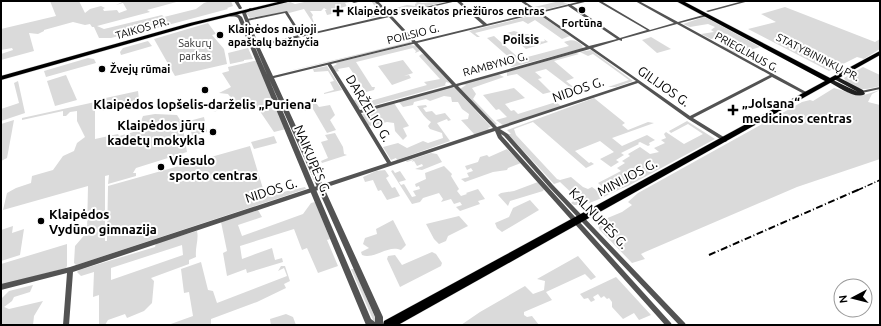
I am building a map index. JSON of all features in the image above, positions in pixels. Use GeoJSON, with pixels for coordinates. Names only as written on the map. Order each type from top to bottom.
{"type":"FeatureCollection","features":[{"type":"Feature","properties":{"kind":"main road","name":"TAIKOS PR."},"geometry":{"type":"LineString","coordinates":[[1,73],[221,15],[253,9],[259,5],[271,1]]}},
{"type":"Feature","properties":{"kind":"main road","name":"TAIKOS PR."},"geometry":{"type":"LineString","coordinates":[[1,78],[221,15],[240,8],[289,1]]}},
{"type":"Feature","properties":{"kind":"main road","name":"STATYBININKŲ PR."},"geometry":{"type":"LineString","coordinates":[[679,1],[707,13]]}},
{"type":"Feature","properties":{"kind":"main road","name":"STATYBININKŲ PR."},"geometry":{"type":"LineString","coordinates":[[688,1],[727,24],[834,80],[854,93],[860,94],[862,92]]}},
{"type":"Feature","properties":{"kind":"main road","name":"MINIJOS G."},"geometry":{"type":"LineString","coordinates":[[388,325],[880,54]]}},
{"type":"Feature","properties":{"kind":"street"},"geometry":{"type":"LineString","coordinates":[[236,1],[240,8]]}},
{"type":"Feature","properties":{"kind":"street"},"geometry":{"type":"LineString","coordinates":[[354,2],[360,1]]}},
{"type":"Feature","properties":{"kind":"street","name":"KALNUPĖS G."},"geometry":{"type":"LineString","coordinates":[[376,1],[497,130],[500,137],[579,220],[638,277],[683,325]]}},
{"type":"Feature","properties":{"kind":"street"},"geometry":{"type":"LineString","coordinates":[[257,46],[456,1],[486,25]]}},
{"type":"Feature","properties":{"kind":"street","name":"GILIJOS G."},"geometry":{"type":"LineString","coordinates":[[522,1],[690,118],[725,140]]}},
{"type":"Feature","properties":{"kind":"street"},"geometry":{"type":"LineString","coordinates":[[565,1],[621,40]]}},
{"type":"Feature","properties":{"kind":"street","name":"POILSIO G."},"geometry":{"type":"LineString","coordinates":[[269,78],[588,1]]}},
{"type":"Feature","properties":{"kind":"street"},"geometry":{"type":"LineString","coordinates":[[599,1],[650,31]]}},
{"type":"Feature","properties":{"kind":"street","name":"PRIEGLIAUS G."},"geometry":{"type":"LineString","coordinates":[[637,1],[771,76],[807,94]]}},
{"type":"Feature","properties":{"kind":"street","name":"RAMBYNO G."},"geometry":{"type":"LineString","coordinates":[[358,112],[678,24],[707,13],[747,1]]}},
{"type":"Feature","properties":{"kind":"street"},"geometry":{"type":"LineString","coordinates":[[253,9],[244,13],[247,20],[286,12],[301,36]]}},
{"type":"Feature","properties":{"kind":"street","name":"NAIKUPĖS G."},"geometry":{"type":"LineString","coordinates":[[221,15],[236,14],[240,17],[321,186],[379,317],[379,325]]}},
{"type":"Feature","properties":{"kind":"street","name":"NAIKUPĖS G."},"geometry":{"type":"LineString","coordinates":[[247,20],[313,189],[368,322],[373,325]]}},
{"type":"Feature","properties":{"kind":"street","name":"DARŽELIO G."},"geometry":{"type":"LineString","coordinates":[[329,64],[390,164]]}},
{"type":"Feature","properties":{"kind":"street"},"geometry":{"type":"LineString","coordinates":[[690,118],[771,76]]}},
{"type":"Feature","properties":{"kind":"street","name":"NIDOS G."},"geometry":{"type":"LineString","coordinates":[[1,287],[70,270],[321,186],[497,130],[638,82]]}},
{"type":"Feature","properties":{"kind":"street"},"geometry":{"type":"LineString","coordinates":[[862,92],[880,88]]}},
{"type":"Feature","properties":{"kind":"street","name":"KALNUPĖS G."},"geometry":{"type":"LineString","coordinates":[[579,220],[629,281],[668,323]]}},
{"type":"Feature","properties":{"kind":"street"},"geometry":{"type":"LineString","coordinates":[[345,266],[355,263]]}},
{"type":"Feature","properties":{"kind":"street"},"geometry":{"type":"LineString","coordinates":[[66,325],[70,270]]}},
{"type":"Feature","properties":{"kind":"street"},"geometry":{"type":"LineString","coordinates":[[629,281],[638,277]]}},
{"type":"Feature","properties":{"kind":"street"},"geometry":{"type":"LineString","coordinates":[[668,323],[674,316]]}},
{"type":"Feature","properties":{"kind":"green space"},"geometry":{"type":"Polygon","coordinates":[[[50,1],[79,1],[85,13],[90,9],[101,6],[105,8],[103,9],[104,11],[117,10],[119,13],[127,10],[123,3],[116,5],[124,1],[180,1],[147,10],[150,12],[97,26],[104,29],[162,15],[164,17],[196,9],[204,3],[210,1],[231,1],[233,6],[227,8],[228,9],[134,34],[135,32],[111,38],[99,38],[94,27],[90,24],[85,25],[73,22],[44,30],[38,34],[29,33],[34,51],[1,60],[1,54],[13,50],[12,48],[1,50],[1,29],[56,16],[50,1]]]}},
{"type":"Feature","properties":{"kind":"green space"},"geometry":{"type":"Polygon","coordinates":[[[309,1],[355,1],[345,3],[347,6],[334,10],[336,13],[327,15],[325,10],[327,10],[324,8],[321,11],[310,11],[313,15],[312,17],[315,26],[304,9],[289,13],[284,12],[250,18],[246,13],[252,10],[290,2],[295,4],[309,1]]]}},
{"type":"Feature","properties":{"kind":"green space"},"geometry":{"type":"Polygon","coordinates":[[[371,1],[375,1],[387,15],[369,18],[364,12],[377,9],[371,1]]]}},
{"type":"Feature","properties":{"kind":"green space"},"geometry":{"type":"Polygon","coordinates":[[[414,1],[422,3],[449,1],[392,14],[388,10],[407,5],[415,6],[417,3],[414,1]]]}},
{"type":"Feature","properties":{"kind":"green space"},"geometry":{"type":"Polygon","coordinates":[[[560,1],[568,4],[543,10],[534,7],[560,1]]]}},
{"type":"Feature","properties":{"kind":"green space"},"geometry":{"type":"Polygon","coordinates":[[[785,7],[875,42],[880,39],[880,49],[864,59],[857,57],[829,71],[748,29],[776,22],[761,14],[785,7]]]}},
{"type":"Feature","properties":{"kind":"green space"},"geometry":{"type":"Polygon","coordinates":[[[534,15],[540,15],[570,36],[562,39],[535,20],[528,24],[523,21],[475,33],[480,37],[477,37],[469,31],[534,15]]]}},
{"type":"Feature","properties":{"kind":"green space"},"geometry":{"type":"Polygon","coordinates":[[[704,17],[760,47],[736,54],[721,46],[734,44],[729,41],[735,39],[727,34],[711,39],[701,34],[714,32],[711,30],[715,27],[708,24],[690,27],[683,24],[704,17]]]}},
{"type":"Feature","properties":{"kind":"green space","name":"Sakurų parkas"},"geometry":{"type":"Polygon","coordinates":[[[208,23],[216,34],[212,35],[224,49],[227,64],[175,76],[154,39],[208,23]]]}},
{"type":"Feature","properties":{"kind":"green space"},"geometry":{"type":"Polygon","coordinates":[[[400,29],[411,43],[276,74],[409,42],[400,29]]]}},
{"type":"Feature","properties":{"kind":"green space"},"geometry":{"type":"Polygon","coordinates":[[[514,31],[521,33],[519,34],[528,34],[538,41],[545,41],[544,39],[548,42],[526,49],[507,33],[514,31]]]}},
{"type":"Feature","properties":{"kind":"green space"},"geometry":{"type":"Polygon","coordinates":[[[494,36],[520,59],[569,46],[564,42],[572,40],[576,41],[584,48],[512,67],[504,62],[512,60],[487,38],[494,36]]]}},
{"type":"Feature","properties":{"kind":"green space"},"geometry":{"type":"Polygon","coordinates":[[[651,37],[671,49],[657,53],[642,40],[651,37]]]}},
{"type":"Feature","properties":{"kind":"green space"},"geometry":{"type":"Polygon","coordinates":[[[148,41],[152,46],[121,55],[120,52],[123,48],[148,41]]]}},
{"type":"Feature","properties":{"kind":"green space"},"geometry":{"type":"Polygon","coordinates":[[[410,45],[417,46],[420,51],[415,53],[416,51],[413,48],[356,62],[372,87],[375,87],[374,90],[366,92],[349,67],[338,69],[339,71],[336,72],[332,67],[337,64],[335,63],[410,45]]]}},
{"type":"Feature","properties":{"kind":"green space"},"geometry":{"type":"Polygon","coordinates":[[[248,48],[253,59],[230,64],[228,53],[248,48]]]}},
{"type":"Feature","properties":{"kind":"green space"},"geometry":{"type":"Polygon","coordinates":[[[591,50],[633,81],[616,87],[608,87],[629,80],[593,54],[588,56],[580,52],[591,50]]]}},
{"type":"Feature","properties":{"kind":"green space"},"geometry":{"type":"Polygon","coordinates":[[[576,53],[579,54],[554,61],[574,78],[566,81],[577,90],[575,91],[546,69],[535,72],[542,78],[538,79],[551,92],[543,94],[517,74],[507,76],[507,72],[576,53]]]}},
{"type":"Feature","properties":{"kind":"green space"},"geometry":{"type":"Polygon","coordinates":[[[422,54],[425,55],[450,83],[446,82],[445,85],[447,85],[364,108],[358,108],[353,101],[360,97],[363,103],[427,85],[424,82],[440,79],[419,56],[422,54]]]}},
{"type":"Feature","properties":{"kind":"green space"},"geometry":{"type":"Polygon","coordinates":[[[88,58],[94,59],[96,63],[46,77],[44,71],[88,58]]]}},
{"type":"Feature","properties":{"kind":"green space"},"geometry":{"type":"Polygon","coordinates":[[[403,60],[413,73],[404,76],[409,75],[411,78],[392,85],[378,66],[403,60]]]}},
{"type":"Feature","properties":{"kind":"green space"},"geometry":{"type":"Polygon","coordinates":[[[256,61],[286,129],[274,132],[253,101],[213,112],[235,103],[228,94],[219,93],[231,87],[222,73],[229,71],[228,67],[256,61]]]}},
{"type":"Feature","properties":{"kind":"green space"},"geometry":{"type":"Polygon","coordinates":[[[327,66],[342,90],[324,94],[334,90],[330,82],[334,81],[328,71],[314,72],[313,69],[327,66]]]}},
{"type":"Feature","properties":{"kind":"green space"},"geometry":{"type":"Polygon","coordinates":[[[863,67],[880,75],[880,86],[860,89],[850,86],[847,83],[844,78],[863,67]]]}},
{"type":"Feature","properties":{"kind":"green space"},"geometry":{"type":"Polygon","coordinates":[[[498,74],[504,77],[472,88],[476,94],[473,99],[497,124],[495,125],[460,89],[466,85],[461,84],[498,74]]]}},
{"type":"Feature","properties":{"kind":"green space"},"geometry":{"type":"Polygon","coordinates":[[[66,75],[77,100],[55,106],[47,81],[66,75]]]}},
{"type":"Feature","properties":{"kind":"green space"},"geometry":{"type":"Polygon","coordinates":[[[18,81],[25,113],[1,121],[1,109],[19,103],[14,83],[18,81]]]}},
{"type":"Feature","properties":{"kind":"green space"},"geometry":{"type":"Polygon","coordinates":[[[451,87],[455,88],[491,127],[488,128],[490,131],[475,135],[461,120],[468,119],[469,114],[462,109],[458,102],[452,102],[451,97],[444,96],[430,101],[426,99],[414,102],[413,105],[403,107],[399,102],[451,87]]]}},
{"type":"Feature","properties":{"kind":"green space"},"geometry":{"type":"Polygon","coordinates":[[[514,88],[525,98],[505,104],[511,111],[514,110],[518,114],[556,102],[561,106],[504,126],[496,120],[507,117],[499,109],[496,110],[483,95],[514,88]]]}},
{"type":"Feature","properties":{"kind":"green space"},"geometry":{"type":"Polygon","coordinates":[[[834,88],[861,96],[880,90],[872,94],[868,102],[880,105],[880,159],[797,187],[645,252],[641,254],[645,259],[632,263],[599,229],[598,222],[622,212],[632,205],[628,202],[638,193],[802,102],[810,100],[813,101],[834,88]]]}},
{"type":"Feature","properties":{"kind":"green space"},"geometry":{"type":"Polygon","coordinates":[[[138,91],[139,99],[102,111],[101,99],[138,91]]]}},
{"type":"Feature","properties":{"kind":"green space"},"geometry":{"type":"Polygon","coordinates":[[[594,98],[625,123],[622,125],[628,130],[648,122],[654,123],[612,138],[622,146],[647,135],[655,140],[649,143],[650,145],[648,146],[640,142],[638,143],[639,144],[621,153],[624,155],[616,160],[619,162],[611,167],[600,159],[614,152],[600,141],[575,151],[589,163],[591,162],[594,164],[586,168],[533,122],[514,129],[516,135],[557,179],[560,180],[571,177],[583,187],[588,189],[592,187],[600,193],[606,190],[598,183],[621,171],[617,168],[625,163],[622,161],[630,156],[628,154],[640,147],[650,154],[659,152],[654,148],[665,143],[661,140],[666,138],[664,134],[666,132],[684,144],[703,134],[688,124],[671,133],[669,131],[687,121],[715,139],[628,186],[595,201],[581,205],[574,205],[571,203],[577,198],[560,182],[554,184],[508,134],[511,134],[507,130],[594,98]]]}},
{"type":"Feature","properties":{"kind":"green space"},"geometry":{"type":"Polygon","coordinates":[[[314,100],[319,107],[330,105],[335,115],[330,120],[336,130],[327,133],[313,109],[313,104],[307,105],[309,110],[305,111],[302,104],[314,100]]]}},
{"type":"Feature","properties":{"kind":"green space"},"geometry":{"type":"Polygon","coordinates":[[[95,102],[95,139],[118,134],[119,136],[137,131],[143,116],[155,114],[177,115],[182,123],[187,152],[136,168],[133,173],[136,173],[136,176],[108,184],[109,175],[105,176],[105,241],[107,241],[108,186],[250,146],[264,192],[260,193],[261,197],[305,187],[306,189],[76,265],[74,263],[75,246],[87,232],[88,186],[3,210],[7,193],[31,183],[32,176],[53,170],[63,156],[74,151],[77,143],[85,137],[77,121],[77,111],[70,112],[66,116],[63,116],[63,111],[22,120],[22,118],[95,102]]]}},
{"type":"Feature","properties":{"kind":"green space"},"geometry":{"type":"Polygon","coordinates":[[[394,103],[409,126],[403,128],[407,136],[403,140],[395,131],[394,123],[387,122],[371,126],[368,125],[362,114],[366,113],[365,111],[394,103]]]}},
{"type":"Feature","properties":{"kind":"green space"},"geometry":{"type":"Polygon","coordinates":[[[426,105],[427,107],[423,108],[426,112],[432,111],[436,115],[445,113],[451,120],[448,121],[447,119],[437,123],[450,141],[397,160],[396,158],[391,160],[383,147],[398,143],[407,148],[423,141],[428,143],[443,138],[442,133],[430,129],[428,126],[431,122],[425,117],[417,106],[426,105]]]}},
{"type":"Feature","properties":{"kind":"green space"},"geometry":{"type":"Polygon","coordinates":[[[204,117],[207,132],[192,136],[189,121],[204,117]]]}},
{"type":"Feature","properties":{"kind":"green space"},"geometry":{"type":"Polygon","coordinates":[[[14,120],[7,158],[1,161],[1,124],[14,120]]]}},
{"type":"Feature","properties":{"kind":"green space"},"geometry":{"type":"Polygon","coordinates":[[[335,133],[343,147],[344,154],[347,155],[322,163],[321,161],[328,158],[321,142],[328,140],[325,135],[335,133]]]}},
{"type":"Feature","properties":{"kind":"green space"},"geometry":{"type":"Polygon","coordinates":[[[274,136],[277,143],[254,149],[251,142],[274,136]]]}},
{"type":"Feature","properties":{"kind":"green space"},"geometry":{"type":"Polygon","coordinates":[[[507,149],[521,163],[508,168],[507,170],[493,172],[465,182],[461,179],[469,177],[467,173],[473,171],[471,168],[467,170],[465,166],[478,162],[480,157],[487,155],[489,157],[507,149]]]}},
{"type":"Feature","properties":{"kind":"green space"},"geometry":{"type":"Polygon","coordinates":[[[431,153],[437,154],[442,162],[422,170],[415,169],[423,166],[422,164],[417,166],[414,161],[412,162],[413,160],[406,161],[431,153]]]}},
{"type":"Feature","properties":{"kind":"green space"},"geometry":{"type":"Polygon","coordinates":[[[444,166],[452,174],[451,176],[459,189],[457,191],[461,196],[478,189],[485,199],[478,201],[480,204],[460,211],[456,207],[462,205],[460,202],[454,204],[451,199],[441,202],[443,199],[439,193],[423,198],[420,202],[412,204],[391,171],[393,170],[395,173],[400,171],[406,180],[399,182],[401,185],[404,184],[412,197],[416,196],[413,191],[420,189],[419,186],[416,187],[415,184],[426,179],[425,173],[444,166]]]}},
{"type":"Feature","properties":{"kind":"green space"},"geometry":{"type":"Polygon","coordinates":[[[385,170],[389,176],[386,178],[392,188],[395,187],[400,196],[387,200],[381,190],[378,191],[373,180],[365,182],[363,177],[376,171],[385,170]]]}},
{"type":"Feature","properties":{"kind":"green space"},"geometry":{"type":"Polygon","coordinates":[[[538,182],[544,189],[543,191],[510,201],[508,206],[498,195],[501,193],[514,191],[538,182]]]}},
{"type":"Feature","properties":{"kind":"green space"},"geometry":{"type":"Polygon","coordinates":[[[530,200],[539,210],[502,232],[497,228],[495,223],[509,217],[513,208],[530,200]]]}},
{"type":"Feature","properties":{"kind":"green space"},"geometry":{"type":"Polygon","coordinates":[[[315,202],[330,239],[327,240],[338,266],[318,273],[307,248],[302,250],[294,229],[240,246],[242,259],[272,248],[275,260],[282,258],[283,262],[247,273],[246,269],[227,276],[223,253],[227,251],[221,222],[258,210],[262,217],[238,225],[242,236],[303,214],[311,203],[315,202]]]}},
{"type":"Feature","properties":{"kind":"green space"},"geometry":{"type":"Polygon","coordinates":[[[459,216],[468,226],[448,236],[446,241],[439,244],[434,239],[426,224],[459,216]]]}},
{"type":"Feature","properties":{"kind":"green space"},"geometry":{"type":"Polygon","coordinates":[[[393,220],[406,245],[401,250],[391,249],[367,256],[362,255],[361,252],[369,248],[363,244],[365,238],[377,234],[376,229],[393,220]]]}},
{"type":"Feature","properties":{"kind":"green space"},"geometry":{"type":"Polygon","coordinates":[[[13,226],[12,233],[24,229],[20,255],[1,261],[1,230],[13,226]]]}},
{"type":"Feature","properties":{"kind":"green space"},"geometry":{"type":"Polygon","coordinates":[[[197,231],[198,237],[196,257],[189,260],[189,264],[151,278],[154,281],[152,303],[144,311],[127,318],[125,314],[108,320],[105,325],[99,325],[99,295],[93,297],[94,272],[81,276],[77,272],[79,270],[155,247],[156,243],[197,231]],[[182,245],[111,268],[111,280],[183,255],[182,245]]]}},
{"type":"Feature","properties":{"kind":"green space"},"geometry":{"type":"Polygon","coordinates":[[[67,244],[66,268],[1,285],[1,264],[67,244]]]}},
{"type":"Feature","properties":{"kind":"green space"},"geometry":{"type":"Polygon","coordinates":[[[432,252],[436,254],[442,263],[441,266],[400,287],[387,259],[388,256],[395,255],[402,265],[432,252]]]}},
{"type":"Feature","properties":{"kind":"green space"},"geometry":{"type":"Polygon","coordinates":[[[578,256],[596,277],[591,280],[585,274],[546,292],[552,300],[524,312],[524,315],[527,317],[532,316],[539,325],[461,325],[480,312],[525,286],[533,294],[544,290],[545,281],[537,279],[578,256]]]}},
{"type":"Feature","properties":{"kind":"green space"},"geometry":{"type":"Polygon","coordinates":[[[201,262],[208,290],[213,291],[217,303],[287,276],[284,268],[278,271],[281,266],[285,266],[290,281],[284,284],[286,288],[257,302],[211,319],[211,325],[168,325],[193,316],[189,292],[184,293],[181,269],[201,262]]]}},
{"type":"Feature","properties":{"kind":"green space"},"geometry":{"type":"Polygon","coordinates":[[[351,269],[354,269],[376,320],[374,322],[351,269]]]}},
{"type":"Feature","properties":{"kind":"green space"},"geometry":{"type":"Polygon","coordinates":[[[616,277],[651,315],[639,320],[634,313],[623,319],[612,307],[612,302],[609,298],[607,299],[604,296],[601,298],[598,294],[593,297],[595,300],[591,302],[588,298],[584,299],[580,294],[616,277]]]}},
{"type":"Feature","properties":{"kind":"green space"},"geometry":{"type":"Polygon","coordinates":[[[33,285],[30,292],[14,297],[12,301],[4,307],[9,309],[43,301],[34,316],[33,325],[1,325],[1,299],[9,291],[33,285]]]}},
{"type":"Feature","properties":{"kind":"green space"},"geometry":{"type":"Polygon","coordinates":[[[286,314],[293,317],[296,325],[271,325],[270,319],[286,314]]]}},
{"type":"Feature","properties":{"kind":"railway"},"geometry":{"type":"LineString","coordinates":[[858,190],[880,180]]}},
{"type":"Feature","properties":{"kind":"railway"},"geometry":{"type":"LineString","coordinates":[[709,255],[860,189]]}},
{"type":"Feature","properties":{"kind":"place","name":"Fortūna"},"geometry":{"type":"Point","coordinates":[582,10]}},
{"type":"Feature","properties":{"kind":"place","name":"Klaipėdos sveikatos priežiūros centras"},"geometry":{"type":"Point","coordinates":[338,11]}},
{"type":"Feature","properties":{"kind":"place","name":"Klaipėdos naujoji apaštalų bažnyčia"},"geometry":{"type":"Point","coordinates":[220,35]}},
{"type":"Feature","properties":{"kind":"place","name":"Žvejų rūmai"},"geometry":{"type":"Point","coordinates":[102,69]}},
{"type":"Feature","properties":{"kind":"place","name":"Klaipėdos lopšelis-darželis „Puriena“"},"geometry":{"type":"Point","coordinates":[205,90]}},
{"type":"Feature","properties":{"kind":"place","name":"„Jolsana“ medicinos centras"},"geometry":{"type":"Point","coordinates":[733,110]}},
{"type":"Feature","properties":{"kind":"place","name":"Klaipėdos jūrų kadetų mokykla"},"geometry":{"type":"Point","coordinates":[213,132]}},
{"type":"Feature","properties":{"kind":"place","name":"Viesulo sporto centras"},"geometry":{"type":"Point","coordinates":[161,167]}},
{"type":"Feature","properties":{"kind":"place","name":"Klaipėdos Vydūno gimnazija"},"geometry":{"type":"Point","coordinates":[41,221]}},
{"type":"Feature","properties":{"kind":"district","name":"Poilsis"},"geometry":{"type":"Point","coordinates":[521,40]}}]}
